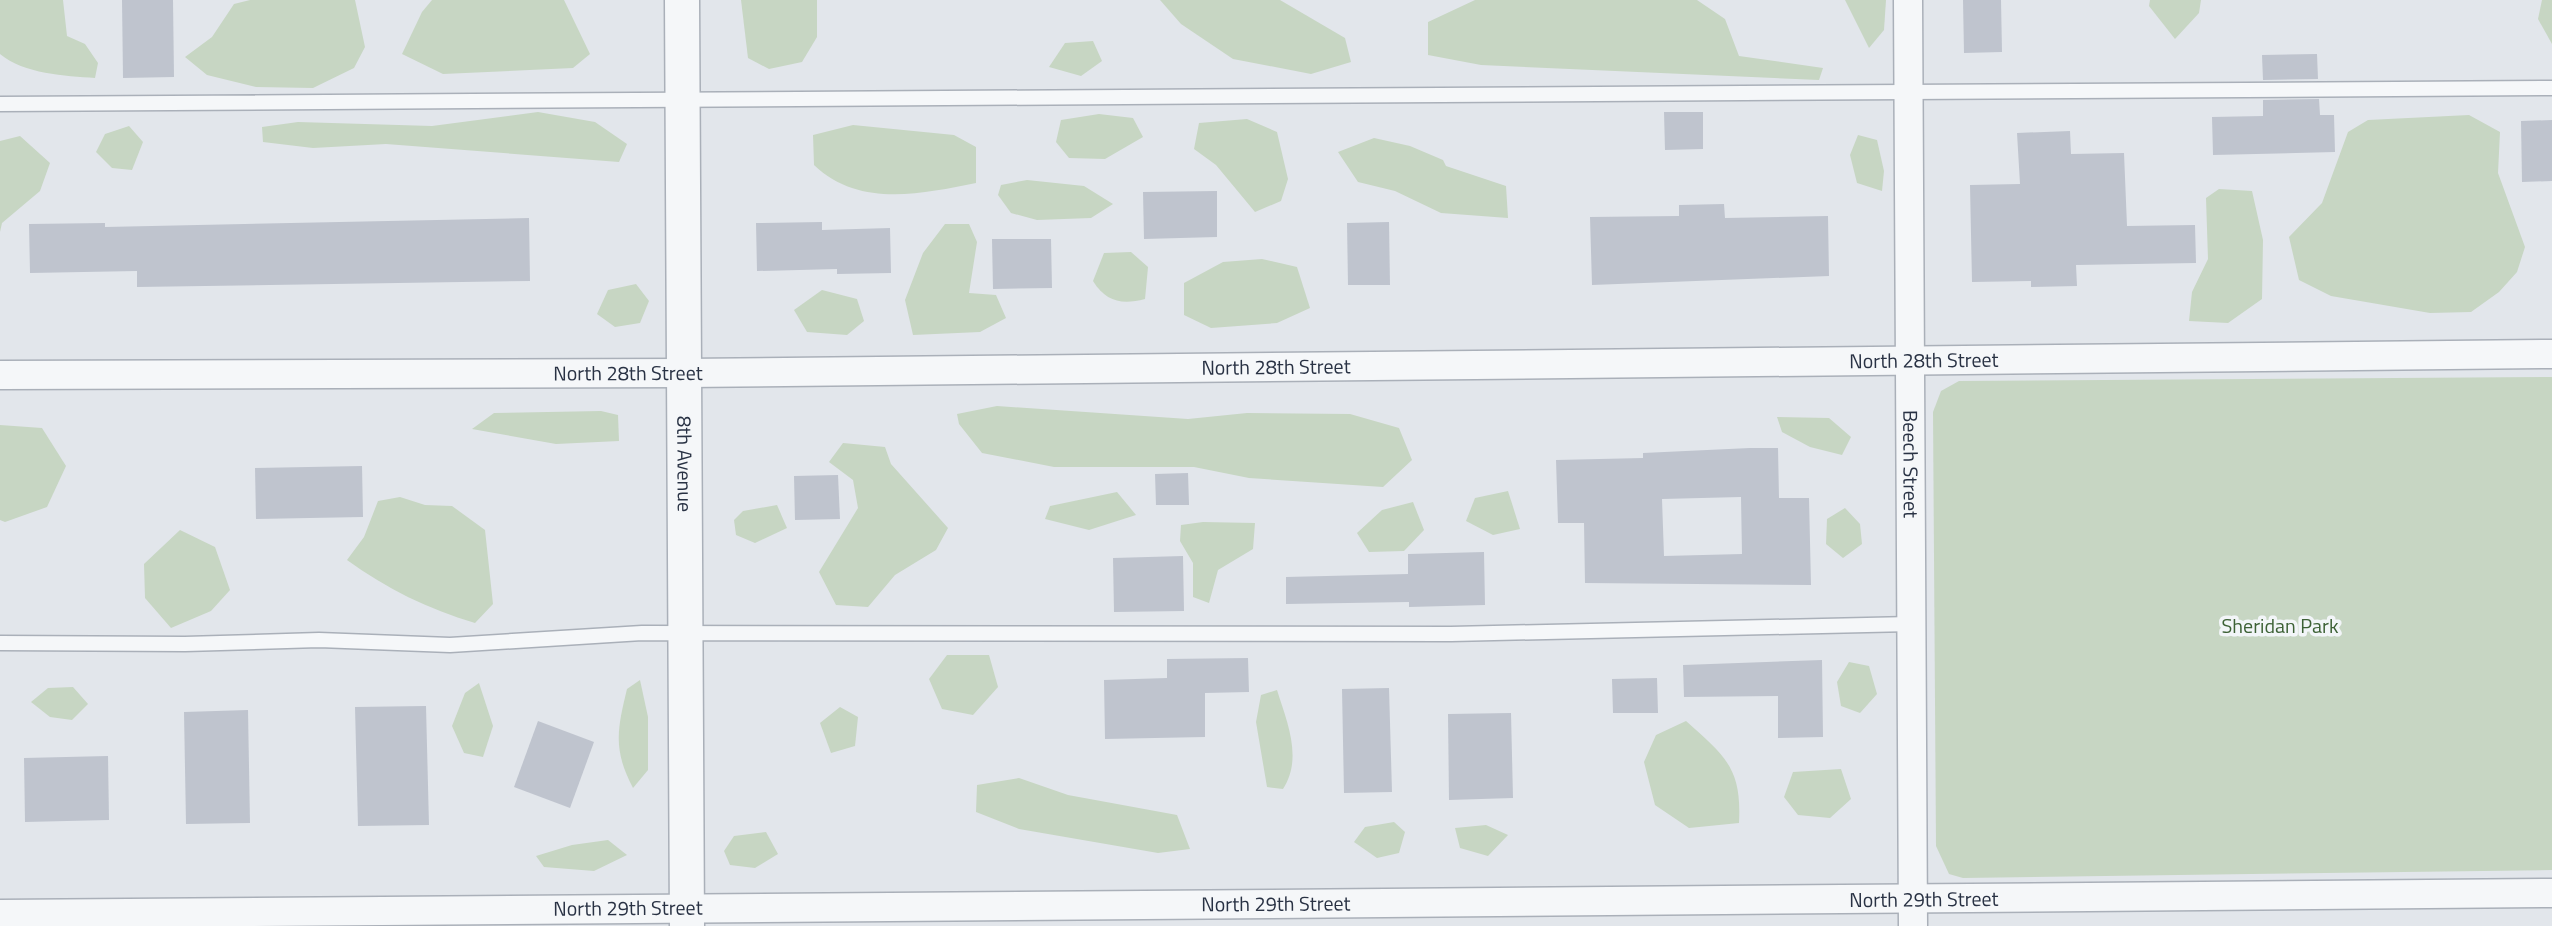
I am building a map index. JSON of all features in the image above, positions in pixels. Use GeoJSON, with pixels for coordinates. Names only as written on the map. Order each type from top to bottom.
{"type":"FeatureCollection","features":[{"type":"Feature","properties":{"kind":"street","name":"8th Avenue"},"geometry":{"type":"LineString","coordinates":[[682,0],[687,916]]}},
{"type":"Feature","properties":{"kind":"street","name":"Beech Street"},"geometry":{"type":"LineString","coordinates":[[1908,0],[1913,914]]}},
{"type":"Feature","properties":{"kind":"street","name":"North 28th Street"},"geometry":{"type":"LineString","coordinates":[[0,375],[686,373],[1910,358],[2552,354]]}},
{"type":"Feature","properties":{"kind":"street","name":"North 29th Street"},"geometry":{"type":"LineString","coordinates":[[0,914],[1913,914],[2552,893]]}},
{"type":"Feature","properties":{"kind":"lane"},"geometry":{"type":"LineString","coordinates":[[0,104],[2552,88]]}},
{"type":"Feature","properties":{"kind":"lane"},"geometry":{"type":"LineString","coordinates":[[0,643],[185,644],[319,640],[450,645],[686,633],[1451,634],[1911,624]]}},
{"type":"Feature","properties":{"kind":"green space"},"geometry":{"type":"Polygon","coordinates":[[[0,0],[63,0],[67,36],[85,44],[98,63],[95,78],[33,70],[0,54],[0,0]]]}},
{"type":"Feature","properties":{"kind":"green space"},"geometry":{"type":"Polygon","coordinates":[[[250,0],[355,0],[365,47],[354,68],[313,88],[256,87],[207,75],[185,57],[212,37],[234,4],[250,0]]]}},
{"type":"Feature","properties":{"kind":"green space"},"geometry":{"type":"Polygon","coordinates":[[[432,0],[564,0],[590,54],[573,68],[443,74],[402,54],[422,12],[432,0]]]}},
{"type":"Feature","properties":{"kind":"green space"},"geometry":{"type":"Polygon","coordinates":[[[741,0],[817,0],[817,37],[802,62],[769,69],[748,58],[741,0]]]}},
{"type":"Feature","properties":{"kind":"green space"},"geometry":{"type":"Polygon","coordinates":[[[1160,0],[1280,0],[1345,38],[1351,62],[1311,74],[1233,59],[1181,24],[1160,0]]]}},
{"type":"Feature","properties":{"kind":"green space"},"geometry":{"type":"Polygon","coordinates":[[[1475,0],[1697,0],[1725,19],[1739,56],[1823,68],[1819,80],[1481,65],[1428,55],[1428,22],[1475,0]]]}},
{"type":"Feature","properties":{"kind":"green space"},"geometry":{"type":"Polygon","coordinates":[[[1845,0],[1886,0],[1884,30],[1869,48],[1845,0]]]}},
{"type":"Feature","properties":{"kind":"green space"},"geometry":{"type":"Polygon","coordinates":[[[2150,0],[2201,0],[2199,13],[2175,39],[2149,6],[2150,0]]]}},
{"type":"Feature","properties":{"kind":"green space"},"geometry":{"type":"Polygon","coordinates":[[[2542,0],[2552,0],[2552,44],[2538,19],[2542,0]]]}},
{"type":"Feature","properties":{"kind":"green space"},"geometry":{"type":"Polygon","coordinates":[[[1093,41],[1102,61],[1081,76],[1049,67],[1065,43],[1093,41]]]}},
{"type":"Feature","properties":{"kind":"green space"},"geometry":{"type":"Polygon","coordinates":[[[538,112],[595,122],[627,144],[619,162],[386,144],[313,148],[263,142],[262,127],[298,122],[432,126],[538,112]]]}},
{"type":"Feature","properties":{"kind":"green space"},"geometry":{"type":"Polygon","coordinates":[[[1099,114],[1133,118],[1143,137],[1105,159],[1069,158],[1056,142],[1061,120],[1099,114]]]}},
{"type":"Feature","properties":{"kind":"green space"},"geometry":{"type":"Polygon","coordinates":[[[2469,115],[2500,132],[2498,173],[2525,247],[2517,272],[2499,292],[2471,312],[2430,313],[2331,296],[2299,280],[2289,237],[2322,203],[2348,132],[2368,120],[2469,115]]]}},
{"type":"Feature","properties":{"kind":"green space"},"geometry":{"type":"Polygon","coordinates":[[[1247,119],[1277,132],[1288,179],[1281,201],[1255,212],[1216,165],[1194,149],[1199,123],[1247,119]]]}},
{"type":"Feature","properties":{"kind":"green space"},"geometry":{"type":"Polygon","coordinates":[[[853,125],[954,135],[976,147],[976,183],[934,191],[891,194],[851,188],[814,165],[813,135],[853,125]]]}},
{"type":"Feature","properties":{"kind":"green space"},"geometry":{"type":"Polygon","coordinates":[[[129,126],[143,142],[132,170],[112,168],[96,152],[105,134],[129,126]]]}},
{"type":"Feature","properties":{"kind":"green space"},"geometry":{"type":"Polygon","coordinates":[[[1858,135],[1877,140],[1884,171],[1882,191],[1857,183],[1850,155],[1858,135]]]}},
{"type":"Feature","properties":{"kind":"green space"},"geometry":{"type":"Polygon","coordinates":[[[20,136],[50,163],[40,191],[2,223],[0,232],[0,141],[20,136]]]}},
{"type":"Feature","properties":{"kind":"green space"},"geometry":{"type":"Polygon","coordinates":[[[1374,138],[1410,146],[1443,160],[1446,166],[1506,186],[1508,218],[1441,213],[1395,191],[1358,182],[1338,152],[1374,138]]]}},
{"type":"Feature","properties":{"kind":"green space"},"geometry":{"type":"Polygon","coordinates":[[[1027,180],[1084,186],[1113,204],[1091,218],[1037,220],[1011,213],[998,195],[1001,185],[1027,180]]]}},
{"type":"Feature","properties":{"kind":"green space"},"geometry":{"type":"Polygon","coordinates":[[[2219,189],[2252,191],[2263,240],[2262,299],[2228,323],[2189,321],[2192,292],[2208,259],[2206,198],[2219,189]]]}},
{"type":"Feature","properties":{"kind":"green space"},"geometry":{"type":"Polygon","coordinates":[[[945,224],[969,224],[977,242],[969,293],[996,295],[1006,318],[980,332],[913,335],[905,300],[923,253],[945,224]]]}},
{"type":"Feature","properties":{"kind":"green space"},"geometry":{"type":"Polygon","coordinates":[[[1131,252],[1148,267],[1145,299],[1129,302],[1109,298],[1093,281],[1104,253],[1131,252]]]}},
{"type":"Feature","properties":{"kind":"green space"},"geometry":{"type":"Polygon","coordinates":[[[1262,259],[1297,267],[1310,308],[1277,323],[1211,328],[1184,315],[1184,283],[1223,262],[1262,259]]]}},
{"type":"Feature","properties":{"kind":"green space"},"geometry":{"type":"Polygon","coordinates":[[[636,284],[649,301],[640,323],[615,327],[597,314],[608,290],[636,284]]]}},
{"type":"Feature","properties":{"kind":"green space"},"geometry":{"type":"Polygon","coordinates":[[[822,290],[857,299],[864,321],[847,335],[807,332],[794,310],[822,290]]]}},
{"type":"Feature","properties":{"kind":"green space","name":"Sheridan Park"},"geometry":{"type":"Polygon","coordinates":[[[2552,377],[2552,870],[1963,878],[1949,874],[1936,846],[1933,412],[1941,391],[1959,381],[2552,377]]]}},
{"type":"Feature","properties":{"kind":"green space"},"geometry":{"type":"Polygon","coordinates":[[[997,406],[1188,419],[1247,413],[1350,414],[1399,428],[1412,460],[1383,487],[1249,478],[1194,467],[1054,467],[982,453],[959,424],[957,414],[997,406]]]}},
{"type":"Feature","properties":{"kind":"green space"},"geometry":{"type":"Polygon","coordinates":[[[601,411],[618,415],[619,441],[556,444],[472,429],[494,413],[601,411]]]}},
{"type":"Feature","properties":{"kind":"green space"},"geometry":{"type":"Polygon","coordinates":[[[1777,417],[1829,418],[1851,437],[1842,455],[1810,447],[1782,432],[1777,417]]]}},
{"type":"Feature","properties":{"kind":"green space"},"geometry":{"type":"Polygon","coordinates":[[[0,425],[42,428],[66,466],[47,507],[5,522],[0,520],[0,425]]]}},
{"type":"Feature","properties":{"kind":"green space"},"geometry":{"type":"Polygon","coordinates":[[[843,443],[885,447],[891,464],[948,528],[936,550],[895,575],[868,607],[836,605],[819,572],[858,508],[853,480],[829,462],[843,443]]]}},
{"type":"Feature","properties":{"kind":"green space"},"geometry":{"type":"Polygon","coordinates":[[[1508,491],[1520,529],[1493,535],[1466,521],[1475,498],[1508,491]]]}},
{"type":"Feature","properties":{"kind":"green space"},"geometry":{"type":"Polygon","coordinates":[[[1117,492],[1136,515],[1089,530],[1045,519],[1050,506],[1117,492]]]}},
{"type":"Feature","properties":{"kind":"green space"},"geometry":{"type":"Polygon","coordinates":[[[400,497],[425,505],[452,506],[485,530],[493,604],[475,623],[408,597],[347,560],[364,537],[378,501],[400,497]]]}},
{"type":"Feature","properties":{"kind":"green space"},"geometry":{"type":"Polygon","coordinates":[[[1413,502],[1424,530],[1404,551],[1369,552],[1357,533],[1382,510],[1413,502]]]}},
{"type":"Feature","properties":{"kind":"green space"},"geometry":{"type":"Polygon","coordinates":[[[777,505],[787,528],[755,543],[736,535],[734,520],[743,511],[777,505]]]}},
{"type":"Feature","properties":{"kind":"green space"},"geometry":{"type":"Polygon","coordinates":[[[1845,508],[1860,524],[1862,544],[1843,558],[1826,544],[1827,519],[1845,508]]]}},
{"type":"Feature","properties":{"kind":"green space"},"geometry":{"type":"Polygon","coordinates":[[[1203,522],[1255,523],[1253,549],[1218,570],[1209,603],[1193,597],[1193,563],[1180,541],[1181,525],[1203,522]]]}},
{"type":"Feature","properties":{"kind":"green space"},"geometry":{"type":"Polygon","coordinates":[[[180,530],[215,547],[230,590],[211,611],[171,628],[145,598],[144,564],[180,530]]]}},
{"type":"Feature","properties":{"kind":"green space"},"geometry":{"type":"Polygon","coordinates":[[[947,655],[989,655],[998,687],[973,715],[942,709],[929,679],[947,655]]]}},
{"type":"Feature","properties":{"kind":"green space"},"geometry":{"type":"Polygon","coordinates":[[[1849,662],[1869,666],[1877,694],[1860,713],[1841,706],[1837,682],[1849,662]]]}},
{"type":"Feature","properties":{"kind":"green space"},"geometry":{"type":"Polygon","coordinates":[[[640,680],[648,717],[648,770],[633,788],[622,762],[619,728],[627,689],[640,680]]]}},
{"type":"Feature","properties":{"kind":"green space"},"geometry":{"type":"Polygon","coordinates":[[[479,683],[493,726],[483,757],[464,753],[452,726],[465,693],[479,683]]]}},
{"type":"Feature","properties":{"kind":"green space"},"geometry":{"type":"Polygon","coordinates":[[[73,687],[88,704],[72,720],[50,717],[31,702],[48,688],[73,687]]]}},
{"type":"Feature","properties":{"kind":"green space"},"geometry":{"type":"Polygon","coordinates":[[[1277,690],[1293,752],[1289,777],[1283,789],[1267,787],[1256,722],[1261,695],[1277,690]]]}},
{"type":"Feature","properties":{"kind":"green space"},"geometry":{"type":"Polygon","coordinates":[[[840,707],[858,717],[855,746],[831,753],[820,723],[840,707]]]}},
{"type":"Feature","properties":{"kind":"green space"},"geometry":{"type":"Polygon","coordinates":[[[1686,721],[1728,764],[1737,789],[1739,823],[1689,828],[1655,805],[1644,762],[1656,735],[1686,721]]]}},
{"type":"Feature","properties":{"kind":"green space"},"geometry":{"type":"Polygon","coordinates":[[[1841,769],[1851,799],[1830,818],[1798,815],[1784,797],[1793,772],[1841,769]]]}},
{"type":"Feature","properties":{"kind":"green space"},"geometry":{"type":"Polygon","coordinates":[[[1019,778],[1068,795],[1177,815],[1190,849],[1158,853],[1019,829],[976,812],[977,785],[1019,778]]]}},
{"type":"Feature","properties":{"kind":"green space"},"geometry":{"type":"Polygon","coordinates":[[[1394,822],[1405,832],[1399,853],[1377,858],[1354,842],[1365,827],[1394,822]]]}},
{"type":"Feature","properties":{"kind":"green space"},"geometry":{"type":"Polygon","coordinates":[[[1486,825],[1508,835],[1488,856],[1460,848],[1455,828],[1486,825]]]}},
{"type":"Feature","properties":{"kind":"green space"},"geometry":{"type":"Polygon","coordinates":[[[766,832],[778,854],[755,868],[730,865],[724,851],[734,836],[766,832]]]}},
{"type":"Feature","properties":{"kind":"green space"},"geometry":{"type":"Polygon","coordinates":[[[608,840],[627,855],[594,871],[544,867],[536,856],[572,845],[608,840]]]}},
{"type":"Feature","properties":{"kind":"building"},"geometry":{"type":"Polygon","coordinates":[[[122,0],[173,0],[174,77],[123,78],[122,0]]]}},
{"type":"Feature","properties":{"kind":"building"},"geometry":{"type":"Polygon","coordinates":[[[1963,0],[2001,0],[2002,52],[1964,53],[1963,0]]]}},
{"type":"Feature","properties":{"kind":"building"},"geometry":{"type":"Polygon","coordinates":[[[2317,54],[2318,79],[2263,80],[2262,55],[2317,54]]]}},
{"type":"Feature","properties":{"kind":"building"},"geometry":{"type":"Polygon","coordinates":[[[2319,99],[2320,115],[2334,115],[2335,152],[2213,155],[2212,117],[2263,116],[2263,100],[2319,99]]]}},
{"type":"Feature","properties":{"kind":"building"},"geometry":{"type":"Polygon","coordinates":[[[1664,112],[1703,112],[1703,149],[1665,150],[1664,112]]]}},
{"type":"Feature","properties":{"kind":"building"},"geometry":{"type":"Polygon","coordinates":[[[2552,120],[2552,181],[2522,182],[2521,121],[2552,120]]]}},
{"type":"Feature","properties":{"kind":"building"},"geometry":{"type":"Polygon","coordinates":[[[2070,131],[2071,154],[2124,153],[2127,226],[2195,225],[2196,263],[2076,265],[2077,286],[2031,287],[2031,281],[1972,282],[1970,185],[2020,184],[2017,133],[2070,131]]]}},
{"type":"Feature","properties":{"kind":"building"},"geometry":{"type":"Polygon","coordinates":[[[1217,191],[1217,237],[1144,239],[1143,192],[1217,191]]]}},
{"type":"Feature","properties":{"kind":"building"},"geometry":{"type":"Polygon","coordinates":[[[1724,204],[1725,218],[1828,216],[1829,276],[1592,285],[1590,217],[1679,216],[1679,205],[1724,204]]]}},
{"type":"Feature","properties":{"kind":"building"},"geometry":{"type":"Polygon","coordinates":[[[529,218],[530,281],[137,287],[137,271],[30,273],[29,224],[105,223],[105,227],[529,218]]]}},
{"type":"Feature","properties":{"kind":"building"},"geometry":{"type":"Polygon","coordinates":[[[822,222],[822,230],[890,228],[891,273],[837,274],[837,269],[757,271],[756,223],[822,222]]]}},
{"type":"Feature","properties":{"kind":"building"},"geometry":{"type":"Polygon","coordinates":[[[1389,222],[1390,285],[1348,285],[1347,223],[1389,222]]]}},
{"type":"Feature","properties":{"kind":"building"},"geometry":{"type":"Polygon","coordinates":[[[992,239],[1051,239],[1052,288],[993,289],[992,239]]]}},
{"type":"Feature","properties":{"kind":"building"},"geometry":{"type":"Polygon","coordinates":[[[1778,448],[1779,498],[1809,498],[1811,585],[1585,583],[1584,523],[1558,523],[1556,460],[1643,458],[1643,453],[1778,448]],[[1741,497],[1662,499],[1664,556],[1742,554],[1741,497]]]}},
{"type":"Feature","properties":{"kind":"building"},"geometry":{"type":"Polygon","coordinates":[[[362,466],[363,517],[256,519],[255,468],[362,466]]]}},
{"type":"Feature","properties":{"kind":"building"},"geometry":{"type":"Polygon","coordinates":[[[1188,473],[1189,505],[1156,505],[1155,474],[1188,473]]]}},
{"type":"Feature","properties":{"kind":"building"},"geometry":{"type":"Polygon","coordinates":[[[838,475],[840,519],[795,520],[794,476],[838,475]]]}},
{"type":"Feature","properties":{"kind":"building"},"geometry":{"type":"Polygon","coordinates":[[[1484,552],[1485,605],[1409,607],[1409,602],[1286,604],[1286,577],[1408,574],[1408,554],[1484,552]]]}},
{"type":"Feature","properties":{"kind":"building"},"geometry":{"type":"Polygon","coordinates":[[[1183,556],[1184,611],[1114,612],[1113,558],[1183,556]]]}},
{"type":"Feature","properties":{"kind":"building"},"geometry":{"type":"Polygon","coordinates":[[[1248,658],[1249,692],[1205,693],[1205,737],[1105,739],[1104,680],[1167,678],[1167,659],[1248,658]]]}},
{"type":"Feature","properties":{"kind":"building"},"geometry":{"type":"Polygon","coordinates":[[[1822,660],[1823,737],[1778,738],[1778,696],[1684,697],[1683,665],[1822,660]]]}},
{"type":"Feature","properties":{"kind":"building"},"geometry":{"type":"Polygon","coordinates":[[[1657,678],[1658,713],[1613,713],[1612,679],[1657,678]]]}},
{"type":"Feature","properties":{"kind":"building"},"geometry":{"type":"Polygon","coordinates":[[[1389,688],[1392,792],[1344,793],[1342,689],[1389,688]]]}},
{"type":"Feature","properties":{"kind":"building"},"geometry":{"type":"Polygon","coordinates":[[[426,706],[429,825],[358,826],[355,707],[426,706]]]}},
{"type":"Feature","properties":{"kind":"building"},"geometry":{"type":"Polygon","coordinates":[[[248,710],[250,823],[186,824],[184,712],[248,710]]]}},
{"type":"Feature","properties":{"kind":"building"},"geometry":{"type":"Polygon","coordinates":[[[1511,713],[1513,798],[1449,800],[1448,714],[1511,713]]]}},
{"type":"Feature","properties":{"kind":"building"},"geometry":{"type":"Polygon","coordinates":[[[538,721],[594,742],[570,808],[514,787],[538,721]]]}},
{"type":"Feature","properties":{"kind":"building"},"geometry":{"type":"Polygon","coordinates":[[[108,756],[109,820],[25,822],[24,758],[108,756]]]}}]}
